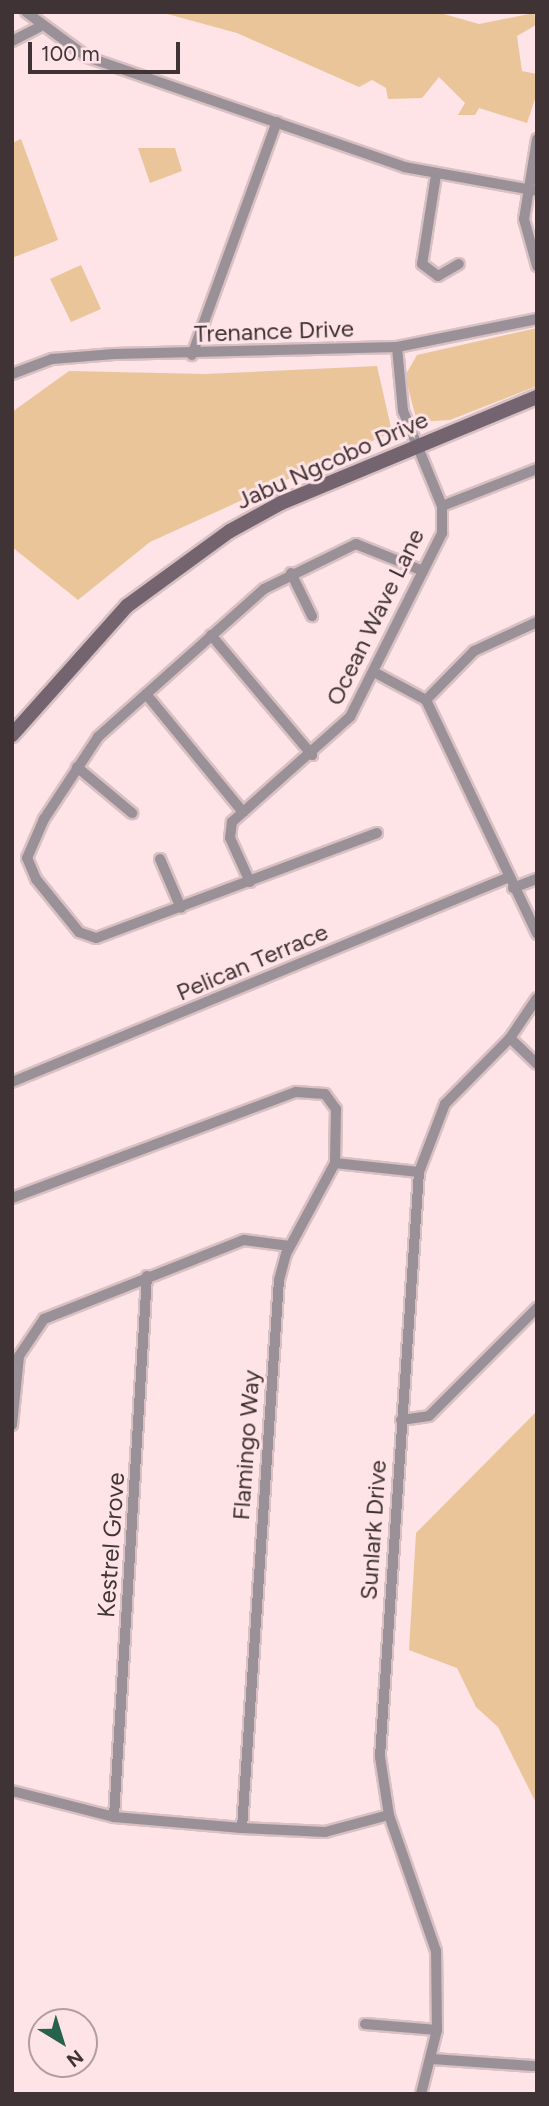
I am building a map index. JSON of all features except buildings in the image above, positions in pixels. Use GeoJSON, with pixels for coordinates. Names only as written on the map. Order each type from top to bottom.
{"type":"FeatureCollection","features":[{"type":"Feature","properties":{"kind":"main road","name":"Jabu Ngcobo Drive"},"geometry":{"type":"LineString","coordinates":[[12,735],[83,649],[183,562],[281,503],[537,397]]}},
{"type":"Feature","properties":{"kind":"street"},"geometry":{"type":"LineString","coordinates":[[26,12],[39,27],[87,57],[436,175],[537,191]]}},
{"type":"Feature","properties":{"kind":"street"},"geometry":{"type":"LineString","coordinates":[[12,41],[39,27]]}},
{"type":"Feature","properties":{"kind":"street"},"geometry":{"type":"LineString","coordinates":[[192,355],[277,122]]}},
{"type":"Feature","properties":{"kind":"street"},"geometry":{"type":"LineString","coordinates":[[537,139],[524,189],[537,266]]}},
{"type":"Feature","properties":{"kind":"street"},"geometry":{"type":"LineString","coordinates":[[436,175],[422,264],[438,276],[459,264]]}},
{"type":"Feature","properties":{"kind":"street","name":"Trenance Drive"},"geometry":{"type":"LineString","coordinates":[[12,374],[52,359],[397,347],[537,319]]}},
{"type":"Feature","properties":{"kind":"street","name":"Ocean Wave Lane"},"geometry":{"type":"LineString","coordinates":[[243,812],[312,755],[350,717],[442,533],[442,506],[414,446],[397,347]]}},
{"type":"Feature","properties":{"kind":"street"},"geometry":{"type":"LineString","coordinates":[[442,506],[537,469]]}},
{"type":"Feature","properties":{"kind":"street"},"geometry":{"type":"LineString","coordinates":[[377,832],[110,935],[87,937],[36,879],[29,845],[98,737],[211,635],[291,573],[364,544],[424,571]]}},
{"type":"Feature","properties":{"kind":"street"},"geometry":{"type":"LineString","coordinates":[[291,573],[312,616]]}},
{"type":"Feature","properties":{"kind":"street"},"geometry":{"type":"LineString","coordinates":[[426,700],[474,651],[537,622]]}},
{"type":"Feature","properties":{"kind":"street"},"geometry":{"type":"LineString","coordinates":[[211,635],[312,755]]}},
{"type":"Feature","properties":{"kind":"street"},"geometry":{"type":"LineString","coordinates":[[374,672],[426,700],[508,878],[537,934]]}},
{"type":"Feature","properties":{"kind":"street"},"geometry":{"type":"LineString","coordinates":[[146,694],[243,812],[230,838],[250,882]]}},
{"type":"Feature","properties":{"kind":"street"},"geometry":{"type":"LineString","coordinates":[[77,767],[132,813]]}},
{"type":"Feature","properties":{"kind":"street"},"geometry":{"type":"LineString","coordinates":[[160,859],[181,908]]}},
{"type":"Feature","properties":{"kind":"street","name":"Pelican Terrace"},"geometry":{"type":"LineString","coordinates":[[12,1082],[508,878]]}},
{"type":"Feature","properties":{"kind":"street"},"geometry":{"type":"LineString","coordinates":[[513,888],[537,878]]}},
{"type":"Feature","properties":{"kind":"street","name":"Sunlark Drive"},"geometry":{"type":"LineString","coordinates":[[421,2094],[432,2059],[437,2030],[436,1951],[389,1815],[380,1757],[419,1172],[445,1104],[510,1038],[537,998]]}},
{"type":"Feature","properties":{"kind":"street"},"geometry":{"type":"LineString","coordinates":[[510,1038],[537,1064]]}},
{"type":"Feature","properties":{"kind":"street"},"geometry":{"type":"LineString","coordinates":[[12,1198],[310,1089],[325,1094],[336,1109],[335,1163],[419,1172]]}},
{"type":"Feature","properties":{"kind":"street","name":"Flamingo Way"},"geometry":{"type":"LineString","coordinates":[[242,1828],[277,1301],[289,1247],[335,1163]]}},
{"type":"Feature","properties":{"kind":"street"},"geometry":{"type":"LineString","coordinates":[[12,1425],[19,1356],[34,1329],[58,1311],[252,1238],[289,1247]]}},
{"type":"Feature","properties":{"kind":"street","name":"Kestrel Grove"},"geometry":{"type":"LineString","coordinates":[[114,1817],[147,1276]]}},
{"type":"Feature","properties":{"kind":"street"},"geometry":{"type":"LineString","coordinates":[[401,1420],[429,1416],[537,1308]]}},
{"type":"Feature","properties":{"kind":"street"},"geometry":{"type":"LineString","coordinates":[[12,1791],[114,1817],[242,1828],[325,1832],[389,1815]]}},
{"type":"Feature","properties":{"kind":"street"},"geometry":{"type":"LineString","coordinates":[[365,2024],[437,2030]]}},
{"type":"Feature","properties":{"kind":"street"},"geometry":{"type":"LineString","coordinates":[[432,2059],[533,2066]]}},
{"type":"Feature","properties":{"kind":"shaded area"},"geometry":{"type":"Polygon","coordinates":[[[160,12],[437,12],[479,24],[534,13],[536,25],[517,36],[522,71],[537,74],[537,93],[527,123],[479,108],[475,115],[458,115],[465,103],[439,77],[422,98],[388,99],[386,88],[372,80],[359,87],[237,33],[160,12]]]}},
{"type":"Feature","properties":{"kind":"shaded area"},"geometry":{"type":"Polygon","coordinates":[[[21,139],[58,240],[12,258],[12,143],[21,139]]]}},
{"type":"Feature","properties":{"kind":"shaded area"},"geometry":{"type":"Polygon","coordinates":[[[138,148],[175,148],[182,171],[150,183],[138,148]]]}},
{"type":"Feature","properties":{"kind":"shaded area"},"geometry":{"type":"Polygon","coordinates":[[[81,265],[101,309],[71,322],[50,279],[81,265]]]}},
{"type":"Feature","properties":{"kind":"shaded area"},"geometry":{"type":"Polygon","coordinates":[[[537,328],[537,386],[450,420],[417,422],[405,376],[417,355],[537,328]]]}},
{"type":"Feature","properties":{"kind":"shaded area"},"geometry":{"type":"Polygon","coordinates":[[[377,366],[392,432],[150,542],[78,600],[12,547],[12,412],[69,371],[205,374],[377,366]]]}},
{"type":"Feature","properties":{"kind":"shaded area"},"geometry":{"type":"Polygon","coordinates":[[[537,1411],[537,1805],[498,1727],[476,1707],[457,1668],[409,1650],[416,1533],[537,1411]]]}}]}
